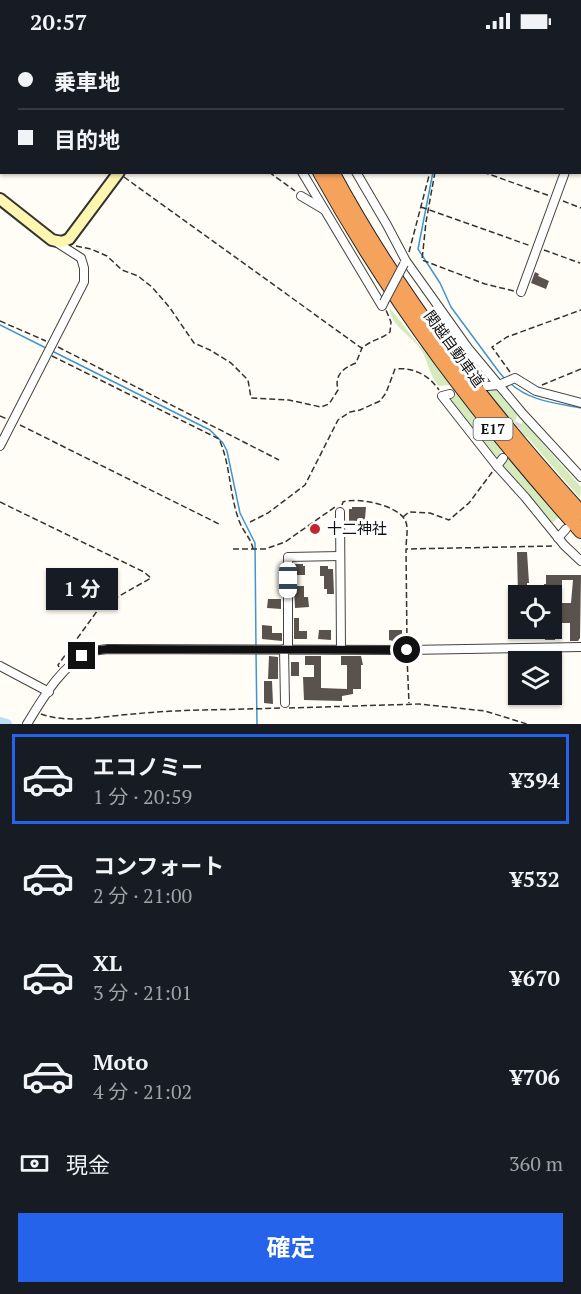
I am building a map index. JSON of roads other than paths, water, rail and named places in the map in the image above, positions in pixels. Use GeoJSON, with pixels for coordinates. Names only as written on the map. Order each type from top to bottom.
{"type":"FeatureCollection","features":[{"type":"Feature","properties":{"kind":"highway","name":"関越自動車道"},"geometry":{"type":"LineString","coordinates":[[333,174],[388,265],[453,360],[519,443],[581,513]]}},
{"type":"Feature","properties":{"kind":"highway","name":"関越自動車道"},"geometry":{"type":"LineString","coordinates":[[314,178],[444,365],[512,453],[581,531]]}},
{"type":"Feature","properties":{"kind":"main road"},"geometry":{"type":"LineString","coordinates":[[0,199],[52,240],[62,242],[69,239],[118,174]]}},
{"type":"Feature","properties":{"kind":"street"},"geometry":{"type":"LineString","coordinates":[[357,174],[387,225],[405,262],[468,348],[523,414],[581,477]]}},
{"type":"Feature","properties":{"kind":"street"},"geometry":{"type":"LineString","coordinates":[[521,292],[565,174]]}},
{"type":"Feature","properties":{"kind":"street"},"geometry":{"type":"LineString","coordinates":[[314,178],[324,210],[383,304],[405,262]]}},
{"type":"Feature","properties":{"kind":"street"},"geometry":{"type":"LineString","coordinates":[[301,196],[324,210]]}},
{"type":"Feature","properties":{"kind":"street"},"geometry":{"type":"LineString","coordinates":[[0,446],[84,282],[81,258],[52,240]]}},
{"type":"Feature","properties":{"kind":"street"},"geometry":{"type":"LineString","coordinates":[[487,386],[519,379],[532,389],[547,395],[581,403]]}},
{"type":"Feature","properties":{"kind":"street"},"geometry":{"type":"LineString","coordinates":[[446,395],[497,466],[564,546],[581,561]]}},
{"type":"Feature","properties":{"kind":"street"},"geometry":{"type":"LineString","coordinates":[[519,423],[523,414]]}},
{"type":"Feature","properties":{"kind":"street"},"geometry":{"type":"LineString","coordinates":[[497,466],[503,458]]}},
{"type":"Feature","properties":{"kind":"street"},"geometry":{"type":"LineString","coordinates":[[340,512],[340,649]]}},
{"type":"Feature","properties":{"kind":"street"},"geometry":{"type":"LineString","coordinates":[[558,538],[566,529]]}},
{"type":"Feature","properties":{"kind":"street"},"geometry":{"type":"LineString","coordinates":[[285,703],[288,557],[340,556]]}},
{"type":"Feature","properties":{"kind":"street"},"geometry":{"type":"LineString","coordinates":[[27,724],[60,677],[82,656],[92,651],[108,649],[407,650],[581,646]]}},
{"type":"Feature","properties":{"kind":"street"},"geometry":{"type":"LineString","coordinates":[[0,666],[49,692]]}},
{"type":"Feature","properties":{"kind":"waterway"},"geometry":{"type":"LineString","coordinates":[[433,174],[418,249],[440,283],[451,307],[506,380]]}},
{"type":"Feature","properties":{"kind":"waterway"},"geometry":{"type":"LineString","coordinates":[[0,325],[48,349]]}},
{"type":"Feature","properties":{"kind":"waterway"},"geometry":{"type":"LineString","coordinates":[[52,351],[210,430],[223,443],[227,451],[240,513],[255,543],[256,648]]}},
{"type":"Feature","properties":{"kind":"waterway"},"geometry":{"type":"LineString","coordinates":[[510,383],[534,398],[581,408]]}},
{"type":"Feature","properties":{"kind":"waterway"},"geometry":{"type":"LineString","coordinates":[[256,652],[257,724]]}},
{"type":"Feature","properties":{"kind":"waterway"},"geometry":{"type":"LineString","coordinates":[[0,722],[7,724]]}},
{"type":"Feature","properties":{"kind":"tunnel"},"geometry":{"type":"LineString","coordinates":[[512,438],[519,423]]}},
{"type":"Feature","properties":{"kind":"place","name":"十二神社"},"geometry":{"type":"Point","coordinates":[315,529]}}]}
